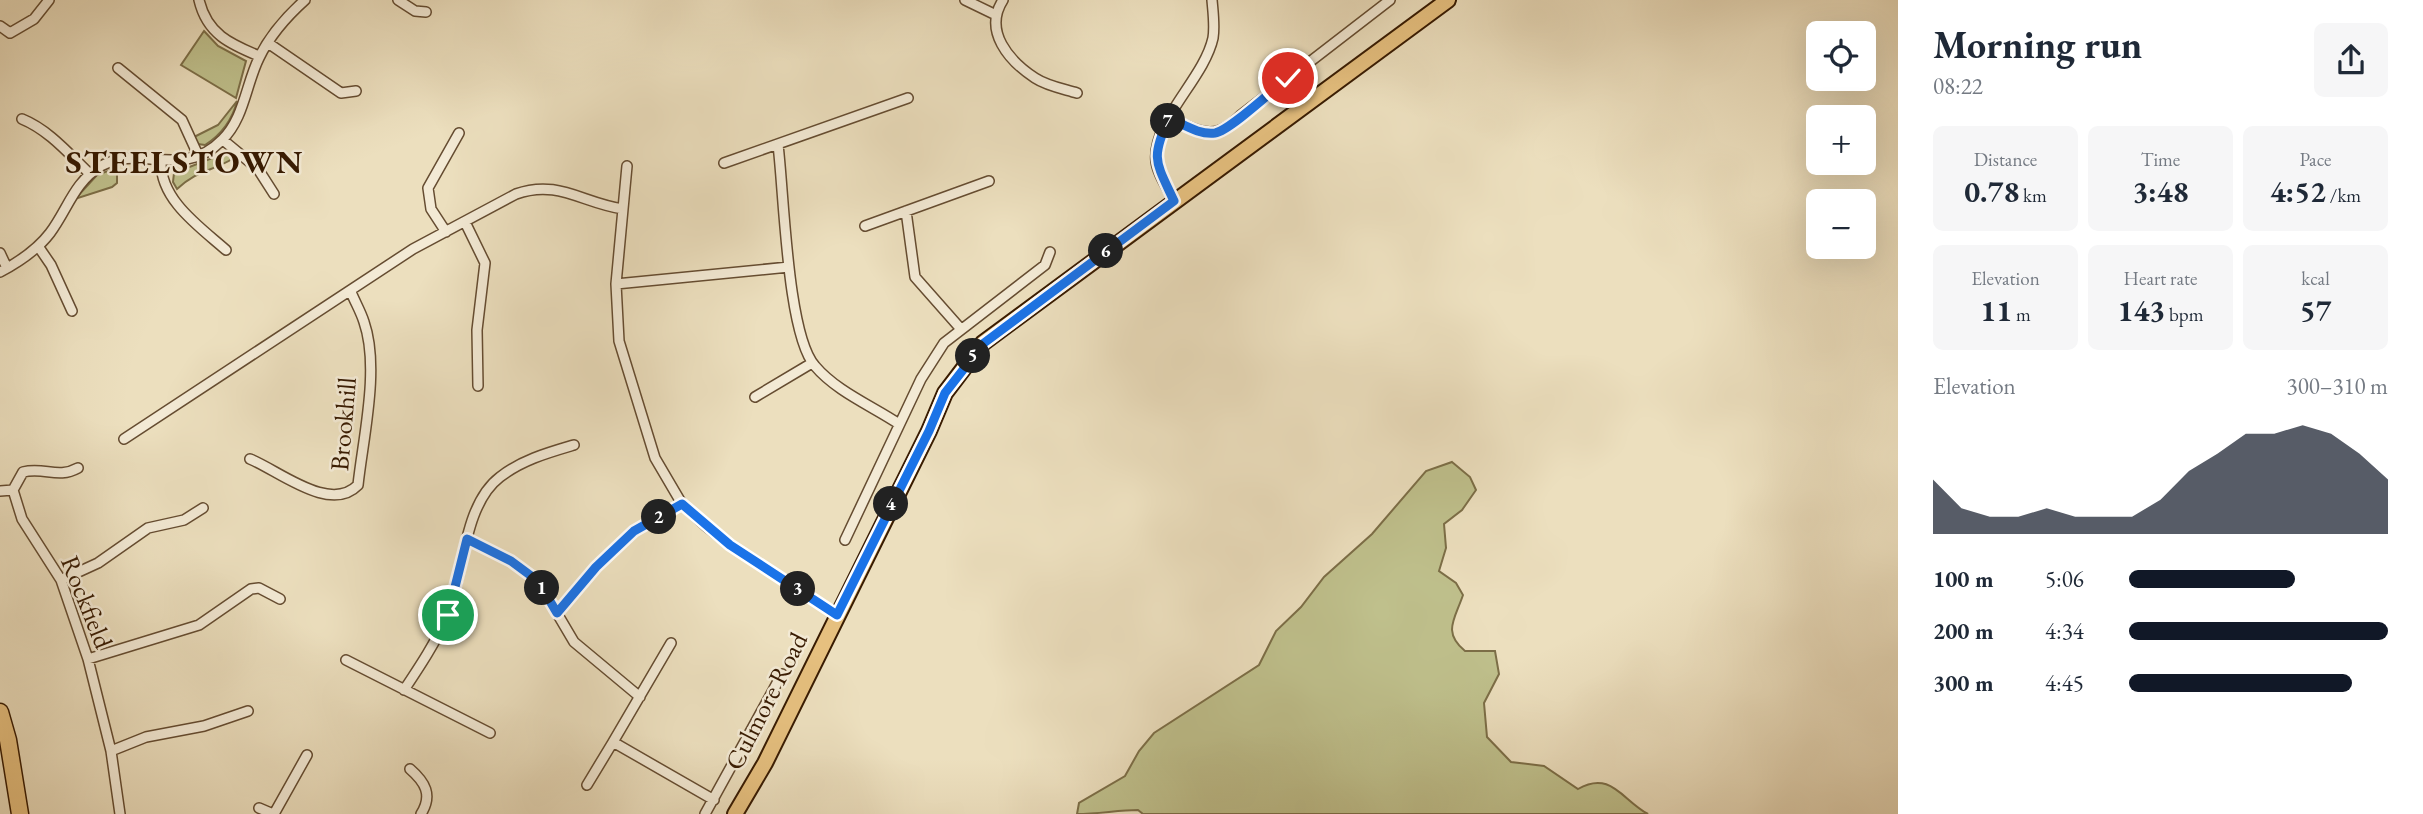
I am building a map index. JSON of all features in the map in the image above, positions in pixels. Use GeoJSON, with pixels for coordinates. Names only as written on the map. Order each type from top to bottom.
{"type":"FeatureCollection","features":[{"type":"Feature","properties":{"kind":"highway"},"geometry":{"type":"LineString","coordinates":[[0,712],[8,740],[20,814]]}},
{"type":"Feature","properties":{"kind":"main road","name":"Culmore Road"},"geometry":{"type":"LineString","coordinates":[[735,814],[765,763],[929,431],[945,393],[984,343],[1448,0]]}},
{"type":"Feature","properties":{"kind":"street"},"geometry":{"type":"LineString","coordinates":[[0,26],[10,33],[34,19],[49,0]]}},
{"type":"Feature","properties":{"kind":"street"},"geometry":{"type":"LineString","coordinates":[[200,0],[202,12],[211,29],[225,42],[259,56]]}},
{"type":"Feature","properties":{"kind":"street"},"geometry":{"type":"LineString","coordinates":[[0,253],[3,270],[38,246],[51,231],[72,192],[103,165],[122,159],[179,162],[198,155],[223,140],[242,106],[259,56],[278,24],[305,0]]}},
{"type":"Feature","properties":{"kind":"street"},"geometry":{"type":"LineString","coordinates":[[398,0],[415,11],[426,12]]}},
{"type":"Feature","properties":{"kind":"street"},"geometry":{"type":"LineString","coordinates":[[965,0],[996,15]]}},
{"type":"Feature","properties":{"kind":"street"},"geometry":{"type":"LineString","coordinates":[[1003,0],[996,15],[999,41],[1007,54],[1036,79],[1077,93]]}},
{"type":"Feature","properties":{"kind":"street"},"geometry":{"type":"LineString","coordinates":[[1174,201],[1156,162],[1158,142],[1169,118],[1195,79],[1213,39],[1212,0]]}},
{"type":"Feature","properties":{"kind":"street"},"geometry":{"type":"LineString","coordinates":[[1169,118],[1193,130],[1213,133],[1227,130],[1241,115],[1390,0]]}},
{"type":"Feature","properties":{"kind":"street"},"geometry":{"type":"LineString","coordinates":[[268,43],[341,93],[356,91]]}},
{"type":"Feature","properties":{"kind":"street"},"geometry":{"type":"LineString","coordinates":[[118,68],[182,120],[198,155]]}},
{"type":"Feature","properties":{"kind":"street"},"geometry":{"type":"LineString","coordinates":[[724,163],[908,99]]}},
{"type":"Feature","properties":{"kind":"street"},"geometry":{"type":"LineString","coordinates":[[22,119],[35,124],[59,143],[90,174]]}},
{"type":"Feature","properties":{"kind":"street"},"geometry":{"type":"LineString","coordinates":[[446,232],[431,209],[428,188],[459,133]]}},
{"type":"Feature","properties":{"kind":"street"},"geometry":{"type":"LineString","coordinates":[[223,140],[258,169],[274,194]]}},
{"type":"Feature","properties":{"kind":"street"},"geometry":{"type":"LineString","coordinates":[[778,145],[789,267],[800,335],[812,363],[826,378],[899,424]]}},
{"type":"Feature","properties":{"kind":"street"},"geometry":{"type":"LineString","coordinates":[[162,161],[164,180],[179,206],[226,250]]}},
{"type":"Feature","properties":{"kind":"street"},"geometry":{"type":"LineString","coordinates":[[627,166],[616,284],[618,341],[654,458],[682,504],[730,545],[837,615]]}},
{"type":"Feature","properties":{"kind":"street"},"geometry":{"type":"LineString","coordinates":[[865,226],[989,181]]}},
{"type":"Feature","properties":{"kind":"street"},"geometry":{"type":"LineString","coordinates":[[124,439],[413,249],[534,188],[565,191],[622,209]]}},
{"type":"Feature","properties":{"kind":"street"},"geometry":{"type":"LineString","coordinates":[[906,211],[915,277],[960,328]]}},
{"type":"Feature","properties":{"kind":"street"},"geometry":{"type":"LineString","coordinates":[[465,222],[485,263],[477,338],[478,386]]}},
{"type":"Feature","properties":{"kind":"street"},"geometry":{"type":"LineString","coordinates":[[38,246],[51,265],[72,311]]}},
{"type":"Feature","properties":{"kind":"street"},"geometry":{"type":"LineString","coordinates":[[845,540],[932,359],[960,328],[1045,265],[1050,252]]}},
{"type":"Feature","properties":{"kind":"street"},"geometry":{"type":"LineString","coordinates":[[616,284],[789,267]]}},
{"type":"Feature","properties":{"kind":"street","name":"Brookhill"},"geometry":{"type":"LineString","coordinates":[[250,459],[303,488],[321,493],[344,493],[352,491],[358,485],[368,400],[368,342],[365,323],[351,292]]}},
{"type":"Feature","properties":{"kind":"street"},"geometry":{"type":"LineString","coordinates":[[755,397],[812,363]]}},
{"type":"Feature","properties":{"kind":"street"},"geometry":{"type":"LineString","coordinates":[[404,690],[433,645],[448,615],[470,523],[497,478],[528,459],[573,445]]}},
{"type":"Feature","properties":{"kind":"street"},"geometry":{"type":"LineString","coordinates":[[0,491],[13,490],[23,471],[36,469],[66,475],[78,468]]}},
{"type":"Feature","properties":{"kind":"street","name":"Rockfield"},"geometry":{"type":"LineString","coordinates":[[13,490],[22,519],[61,580],[88,659],[111,751],[120,814]]}},
{"type":"Feature","properties":{"kind":"street"},"geometry":{"type":"LineString","coordinates":[[557,613],[596,567],[634,531],[682,504]]}},
{"type":"Feature","properties":{"kind":"street"},"geometry":{"type":"LineString","coordinates":[[61,580],[98,563],[148,528],[184,520],[203,508]]}},
{"type":"Feature","properties":{"kind":"street"},"geometry":{"type":"LineString","coordinates":[[467,539],[511,561],[538,581],[574,642],[640,697]]}},
{"type":"Feature","properties":{"kind":"street"},"geometry":{"type":"LineString","coordinates":[[88,659],[200,625],[251,589],[259,588],[280,599]]}},
{"type":"Feature","properties":{"kind":"street"},"geometry":{"type":"LineString","coordinates":[[587,785],[671,643]]}},
{"type":"Feature","properties":{"kind":"street"},"geometry":{"type":"LineString","coordinates":[[346,660],[490,733]]}},
{"type":"Feature","properties":{"kind":"street"},"geometry":{"type":"LineString","coordinates":[[705,814],[782,674]]}},
{"type":"Feature","properties":{"kind":"street"},"geometry":{"type":"LineString","coordinates":[[111,751],[146,737],[204,726],[248,711]]}},
{"type":"Feature","properties":{"kind":"street"},"geometry":{"type":"LineString","coordinates":[[613,742],[714,800]]}},
{"type":"Feature","properties":{"kind":"street"},"geometry":{"type":"LineString","coordinates":[[258,808],[274,814],[307,755]]}},
{"type":"Feature","properties":{"kind":"street"},"geometry":{"type":"LineString","coordinates":[[410,769],[424,781],[428,795],[421,814]]}},
{"type":"Feature","properties":{"kind":"green space"},"geometry":{"type":"Polygon","coordinates":[[[204,31],[218,46],[246,61],[236,98],[181,65],[204,31]]]}},
{"type":"Feature","properties":{"kind":"green space"},"geometry":{"type":"Polygon","coordinates":[[[237,101],[233,114],[221,131],[205,145],[198,144],[194,137],[218,125],[237,101]]]}},
{"type":"Feature","properties":{"kind":"green space"},"geometry":{"type":"Polygon","coordinates":[[[225,153],[234,158],[191,178],[177,189],[173,182],[174,173],[225,153]]]}},
{"type":"Feature","properties":{"kind":"green space"},"geometry":{"type":"Polygon","coordinates":[[[113,169],[117,171],[117,183],[112,187],[75,199],[97,175],[113,169]]]}},
{"type":"Feature","properties":{"kind":"green space"},"geometry":{"type":"Polygon","coordinates":[[[1452,462],[1470,477],[1476,490],[1462,510],[1444,524],[1446,548],[1439,571],[1456,583],[1463,595],[1452,625],[1458,644],[1465,651],[1495,651],[1499,674],[1484,703],[1487,737],[1511,762],[1544,766],[1578,789],[1589,784],[1608,785],[1648,814],[1143,814],[1138,810],[1077,814],[1079,803],[1125,776],[1139,751],[1154,733],[1259,665],[1276,631],[1301,607],[1324,577],[1372,534],[1426,471],[1452,462]]]}},
{"type":"Feature","properties":{"kind":"district","name":"STEELSTOWN"},"geometry":{"type":"Point","coordinates":[185,161]}},
{"type":"Feature","properties":{"kind":"route"},"geometry":{"type":"LineString","coordinates":[[448,615],[467,539],[511,561],[538,581],[557,613],[596,567],[634,531],[682,504],[730,545],[837,615],[929,431],[945,393],[984,343],[1174,201],[1156,162],[1158,142],[1169,118],[1193,130],[1213,133],[1227,130],[1241,115],[1288,78]]}}]}
